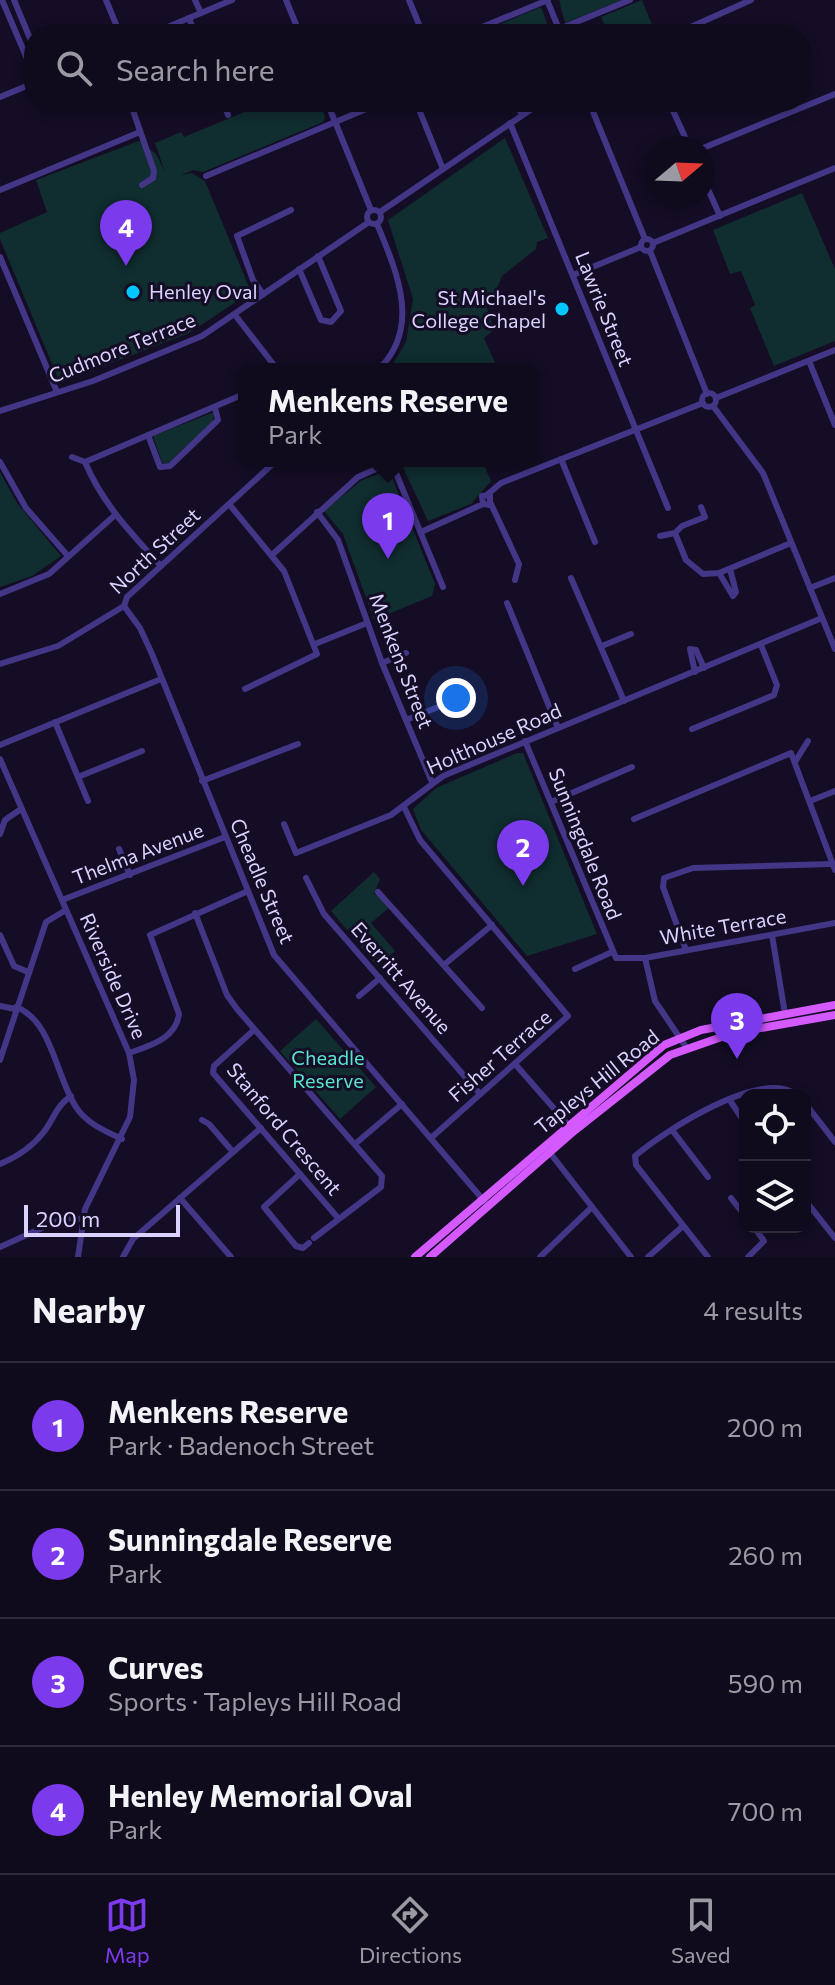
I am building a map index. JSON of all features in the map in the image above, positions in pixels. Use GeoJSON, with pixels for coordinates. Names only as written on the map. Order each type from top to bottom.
{"type":"FeatureCollection","features":[{"type":"Feature","properties":{"kind":"main road","name":"Tapleys Hill Road"},"geometry":{"type":"LineString","coordinates":[[415,1257],[433,1253],[651,1054],[681,1036],[835,1005]]}},
{"type":"Feature","properties":{"kind":"main road","name":"Tapleys Hill Road"},"geometry":{"type":"LineString","coordinates":[[571,1128],[656,1064],[686,1047],[733,1033],[835,1015]]}},
{"type":"Feature","properties":{"kind":"street"},"geometry":{"type":"LineString","coordinates":[[14,0],[24,24]]}},
{"type":"Feature","properties":{"kind":"street"},"geometry":{"type":"LineString","coordinates":[[106,0],[116,24]]}},
{"type":"Feature","properties":{"kind":"street"},"geometry":{"type":"LineString","coordinates":[[195,0],[201,13]]}},
{"type":"Feature","properties":{"kind":"street"},"geometry":{"type":"LineString","coordinates":[[175,24],[232,0]]}},
{"type":"Feature","properties":{"kind":"street"},"geometry":{"type":"LineString","coordinates":[[286,0],[296,24]]}},
{"type":"Feature","properties":{"kind":"street"},"geometry":{"type":"LineString","coordinates":[[409,0],[419,24]]}},
{"type":"Feature","properties":{"kind":"street"},"geometry":{"type":"LineString","coordinates":[[489,24],[548,0],[557,24]]}},
{"type":"Feature","properties":{"kind":"street"},"geometry":{"type":"LineString","coordinates":[[578,24],[630,0]]}},
{"type":"Feature","properties":{"kind":"street"},"geometry":{"type":"LineString","coordinates":[[697,24],[751,0]]}},
{"type":"Feature","properties":{"kind":"street"},"geometry":{"type":"LineString","coordinates":[[2,3],[24,52]]}},
{"type":"Feature","properties":{"kind":"street"},"geometry":{"type":"LineString","coordinates":[[189,18],[191,24]]}},
{"type":"Feature","properties":{"kind":"street"},"geometry":{"type":"LineString","coordinates":[[0,97],[24,87]]}},
{"type":"Feature","properties":{"kind":"street"},"geometry":{"type":"LineString","coordinates":[[811,104],[835,94]]}},
{"type":"Feature","properties":{"kind":"street"},"geometry":{"type":"LineString","coordinates":[[133,112],[140,132],[146,139],[154,171],[153,178],[142,185]]}},
{"type":"Feature","properties":{"kind":"street"},"geometry":{"type":"LineString","coordinates":[[331,112],[371,210]]}},
{"type":"Feature","properties":{"kind":"street"},"geometry":{"type":"LineString","coordinates":[[206,176],[359,112]]}},
{"type":"Feature","properties":{"kind":"street"},"geometry":{"type":"LineString","coordinates":[[420,112],[443,169]]}},
{"type":"Feature","properties":{"kind":"street"},"geometry":{"type":"LineString","coordinates":[[371,210],[380,212],[527,112]]}},
{"type":"Feature","properties":{"kind":"street"},"geometry":{"type":"LineString","coordinates":[[593,112],[645,239],[653,243]]}},
{"type":"Feature","properties":{"kind":"street"},"geometry":{"type":"LineString","coordinates":[[674,112],[685,136]]}},
{"type":"Feature","properties":{"kind":"street"},"geometry":{"type":"LineString","coordinates":[[715,143],[791,112]]}},
{"type":"Feature","properties":{"kind":"street","name":"Lawrie Street"},"geometry":{"type":"LineString","coordinates":[[510,123],[668,508]]}},
{"type":"Feature","properties":{"kind":"street"},"geometry":{"type":"LineString","coordinates":[[0,190],[140,132]]}},
{"type":"Feature","properties":{"kind":"street"},"geometry":{"type":"LineString","coordinates":[[835,169],[653,243],[650,251],[707,394],[716,398],[835,350]]}},
{"type":"Feature","properties":{"kind":"street"},"geometry":{"type":"LineString","coordinates":[[715,205],[720,216]]}},
{"type":"Feature","properties":{"kind":"street"},"geometry":{"type":"LineString","coordinates":[[263,294],[253,280],[237,236],[291,210]]}},
{"type":"Feature","properties":{"kind":"street"},"geometry":{"type":"LineString","coordinates":[[371,210],[367,215],[369,222],[377,224]]}},
{"type":"Feature","properties":{"kind":"street"},"geometry":{"type":"LineString","coordinates":[[377,224],[382,219],[380,212]]}},
{"type":"Feature","properties":{"kind":"street","name":"Cudmore Terrace"},"geometry":{"type":"LineString","coordinates":[[0,411],[178,347],[235,315],[369,222]]}},
{"type":"Feature","properties":{"kind":"street"},"geometry":{"type":"LineString","coordinates":[[377,224],[399,281],[403,308],[399,337],[383,363]]}},
{"type":"Feature","properties":{"kind":"street"},"geometry":{"type":"LineString","coordinates":[[573,275],[641,247],[645,239]]}},
{"type":"Feature","properties":{"kind":"street"},"geometry":{"type":"LineString","coordinates":[[641,247],[650,251]]}},
{"type":"Feature","properties":{"kind":"street"},"geometry":{"type":"LineString","coordinates":[[299,269],[321,320],[327,323],[336,319],[341,311],[318,256]]}},
{"type":"Feature","properties":{"kind":"street"},"geometry":{"type":"LineString","coordinates":[[0,257],[57,392]]}},
{"type":"Feature","properties":{"kind":"street"},"geometry":{"type":"LineString","coordinates":[[235,315],[272,363]]}},
{"type":"Feature","properties":{"kind":"street"},"geometry":{"type":"LineString","coordinates":[[809,361],[835,425]]}},
{"type":"Feature","properties":{"kind":"street"},"geometry":{"type":"LineString","coordinates":[[703,403],[707,394]]}},
{"type":"Feature","properties":{"kind":"street"},"geometry":{"type":"LineString","coordinates":[[72,457],[85,462],[238,397]]}},
{"type":"Feature","properties":{"kind":"street"},"geometry":{"type":"LineString","coordinates":[[713,406],[716,398]]}},
{"type":"Feature","properties":{"kind":"street"},"geometry":{"type":"LineString","coordinates":[[483,504],[482,496],[496,485],[703,403],[713,406],[763,473],[835,649]]}},
{"type":"Feature","properties":{"kind":"street"},"geometry":{"type":"LineString","coordinates":[[148,435],[160,467],[170,466],[218,420],[215,408]]}},
{"type":"Feature","properties":{"kind":"street"},"geometry":{"type":"LineString","coordinates":[[561,459],[595,542]]}},
{"type":"Feature","properties":{"kind":"street"},"geometry":{"type":"LineString","coordinates":[[0,462],[26,508],[68,556]]}},
{"type":"Feature","properties":{"kind":"street"},"geometry":{"type":"LineString","coordinates":[[85,462],[96,487],[115,515],[161,566]]}},
{"type":"Feature","properties":{"kind":"street","name":"North Street"},"geometry":{"type":"LineString","coordinates":[[0,664],[58,646],[124,606],[127,597],[269,467]]}},
{"type":"Feature","properties":{"kind":"street"},"geometry":{"type":"LineString","coordinates":[[273,554],[317,512],[366,472],[378,467]]}},
{"type":"Feature","properties":{"kind":"street"},"geometry":{"type":"LineString","coordinates":[[394,467],[443,587]]}},
{"type":"Feature","properties":{"kind":"street"},"geometry":{"type":"LineString","coordinates":[[488,494],[519,564],[515,580]]}},
{"type":"Feature","properties":{"kind":"street"},"geometry":{"type":"LineString","coordinates":[[229,504],[284,571],[317,654],[245,689]]}},
{"type":"Feature","properties":{"kind":"street"},"geometry":{"type":"LineString","coordinates":[[421,532],[483,504],[491,504]]}},
{"type":"Feature","properties":{"kind":"street"},"geometry":{"type":"LineString","coordinates":[[701,507],[709,526]]}},
{"type":"Feature","properties":{"kind":"street","name":"Menkens Street"},"geometry":{"type":"LineString","coordinates":[[317,512],[338,540],[382,663],[432,782]]}},
{"type":"Feature","properties":{"kind":"street"},"geometry":{"type":"LineString","coordinates":[[0,594],[49,574],[115,515]]}},
{"type":"Feature","properties":{"kind":"street"},"geometry":{"type":"LineString","coordinates":[[660,536],[675,533],[682,526],[705,517]]}},
{"type":"Feature","properties":{"kind":"street"},"geometry":{"type":"LineString","coordinates":[[675,533],[686,560],[709,576],[791,543]]}},
{"type":"Feature","properties":{"kind":"street"},"geometry":{"type":"LineString","coordinates":[[719,573],[733,596],[736,592],[730,569]]}},
{"type":"Feature","properties":{"kind":"street"},"geometry":{"type":"LineString","coordinates":[[571,578],[624,701]]}},
{"type":"Feature","properties":{"kind":"street"},"geometry":{"type":"LineString","coordinates":[[810,588],[835,578]]}},
{"type":"Feature","properties":{"kind":"street"},"geometry":{"type":"LineString","coordinates":[[507,603],[558,728]]}},
{"type":"Feature","properties":{"kind":"street","name":"Cheadle Street"},"geometry":{"type":"LineString","coordinates":[[124,606],[140,628],[280,963],[486,1203]]}},
{"type":"Feature","properties":{"kind":"street","name":"Holthouse Road"},"geometry":{"type":"LineString","coordinates":[[284,824],[296,853],[404,807],[432,782],[822,618]]}},
{"type":"Feature","properties":{"kind":"street"},"geometry":{"type":"LineString","coordinates":[[315,644],[367,623]]}},
{"type":"Feature","properties":{"kind":"street"},"geometry":{"type":"LineString","coordinates":[[602,646],[631,634]]}},
{"type":"Feature","properties":{"kind":"street"},"geometry":{"type":"LineString","coordinates":[[692,729],[774,695],[777,685],[761,645]]}},
{"type":"Feature","properties":{"kind":"street"},"geometry":{"type":"LineString","coordinates":[[695,672],[690,649],[696,650],[704,668]]}},
{"type":"Feature","properties":{"kind":"street"},"geometry":{"type":"LineString","coordinates":[[382,663],[406,653]]}},
{"type":"Feature","properties":{"kind":"street"},"geometry":{"type":"LineString","coordinates":[[0,745],[161,679]]}},
{"type":"Feature","properties":{"kind":"street"},"geometry":{"type":"LineString","coordinates":[[406,720],[463,697]]}},
{"type":"Feature","properties":{"kind":"street"},"geometry":{"type":"LineString","coordinates":[[55,722],[88,801]]}},
{"type":"Feature","properties":{"kind":"street","name":"Sunningdale Road"},"geometry":{"type":"LineString","coordinates":[[525,741],[614,955]]}},
{"type":"Feature","properties":{"kind":"street"},"geometry":{"type":"LineString","coordinates":[[795,763],[808,741]]}},
{"type":"Feature","properties":{"kind":"street"},"geometry":{"type":"LineString","coordinates":[[202,781],[298,744]]}},
{"type":"Feature","properties":{"kind":"street"},"geometry":{"type":"LineString","coordinates":[[78,777],[142,751]]}},
{"type":"Feature","properties":{"kind":"street"},"geometry":{"type":"LineString","coordinates":[[634,819],[791,753],[834,867],[693,868],[664,878],[663,887],[686,950]]}},
{"type":"Feature","properties":{"kind":"street","name":"Riverside Drive"},"geometry":{"type":"LineString","coordinates":[[0,759],[3,774],[129,1053],[134,1080],[133,1104],[122,1139],[82,1219],[78,1257]]}},
{"type":"Feature","properties":{"kind":"street"},"geometry":{"type":"LineString","coordinates":[[551,802],[632,767]]}},
{"type":"Feature","properties":{"kind":"street"},"geometry":{"type":"LineString","coordinates":[[810,801],[835,791]]}},
{"type":"Feature","properties":{"kind":"street","name":"Fisher Terrace"},"geometry":{"type":"LineString","coordinates":[[404,807],[420,840],[568,1016],[431,1138]]}},
{"type":"Feature","properties":{"kind":"street"},"geometry":{"type":"LineString","coordinates":[[0,834],[5,820],[21,809]]}},
{"type":"Feature","properties":{"kind":"street","name":"Thelma Avenue"},"geometry":{"type":"LineString","coordinates":[[62,900],[225,837]]}},
{"type":"Feature","properties":{"kind":"street"},"geometry":{"type":"LineString","coordinates":[[119,849],[130,875]]}},
{"type":"Feature","properties":{"kind":"street","name":"Everritt Avenue"},"geometry":{"type":"LineString","coordinates":[[306,878],[324,914],[480,1094]]}},
{"type":"Feature","properties":{"kind":"street"},"geometry":{"type":"LineString","coordinates":[[129,1053],[157,1043],[174,1029],[179,1014],[150,935],[248,891]]}},
{"type":"Feature","properties":{"kind":"street"},"geometry":{"type":"LineString","coordinates":[[378,892],[482,1008]]}},
{"type":"Feature","properties":{"kind":"street"},"geometry":{"type":"LineString","coordinates":[[0,1060],[46,922],[66,910]]}},
{"type":"Feature","properties":{"kind":"street"},"geometry":{"type":"LineString","coordinates":[[195,913],[227,995],[355,1144],[383,1182],[303,1248],[296,1246],[264,1207],[300,1174]]}},
{"type":"Feature","properties":{"kind":"street","name":"White Terrace"},"geometry":{"type":"LineString","coordinates":[[614,955],[645,958],[835,923]]}},
{"type":"Feature","properties":{"kind":"street"},"geometry":{"type":"LineString","coordinates":[[445,964],[492,925]]}},
{"type":"Feature","properties":{"kind":"street"},"geometry":{"type":"LineString","coordinates":[[0,935],[14,966],[28,972]]}},
{"type":"Feature","properties":{"kind":"street"},"geometry":{"type":"LineString","coordinates":[[772,935],[785,1014]]}},
{"type":"Feature","properties":{"kind":"street"},"geometry":{"type":"LineString","coordinates":[[575,969],[614,955]]}},
{"type":"Feature","properties":{"kind":"street"},"geometry":{"type":"LineString","coordinates":[[645,958],[655,1001],[686,1047]]}},
{"type":"Feature","properties":{"kind":"street"},"geometry":{"type":"LineString","coordinates":[[359,996],[380,978]]}},
{"type":"Feature","properties":{"kind":"street"},"geometry":{"type":"LineString","coordinates":[[0,1006],[16,1008],[35,1017],[76,1108],[99,1128],[122,1139]]}},
{"type":"Feature","properties":{"kind":"street","name":"Stanford Crescent"},"geometry":{"type":"LineString","coordinates":[[254,1030],[212,1069],[338,1218]]}},
{"type":"Feature","properties":{"kind":"street"},"geometry":{"type":"LineString","coordinates":[[516,1065],[571,1128]]}},
{"type":"Feature","properties":{"kind":"street"},"geometry":{"type":"LineString","coordinates":[[766,1089],[786,1089]]}},
{"type":"Feature","properties":{"kind":"street"},"geometry":{"type":"LineString","coordinates":[[0,1164],[23,1153],[44,1132],[59,1104],[71,1096]]}},
{"type":"Feature","properties":{"kind":"street"},"geometry":{"type":"LineString","coordinates":[[708,1257],[634,1160],[652,1142],[739,1096]]}},
{"type":"Feature","properties":{"kind":"street"},"geometry":{"type":"LineString","coordinates":[[729,1099],[739,1114]]}},
{"type":"Feature","properties":{"kind":"street"},"geometry":{"type":"LineString","coordinates":[[355,1144],[402,1104]]}},
{"type":"Feature","properties":{"kind":"street"},"geometry":{"type":"LineString","coordinates":[[811,1111],[835,1142]]}},
{"type":"Feature","properties":{"kind":"street"},"geometry":{"type":"LineString","coordinates":[[202,1120],[233,1152]]}},
{"type":"Feature","properties":{"kind":"street"},"geometry":{"type":"LineString","coordinates":[[123,1257],[133,1239],[261,1128]]}},
{"type":"Feature","properties":{"kind":"street"},"geometry":{"type":"LineString","coordinates":[[672,1130],[708,1177]]}},
{"type":"Feature","properties":{"kind":"street"},"geometry":{"type":"LineString","coordinates":[[547,1149],[631,1257]]}},
{"type":"Feature","properties":{"kind":"street"},"geometry":{"type":"LineString","coordinates":[[180,1198],[226,1255]]}},
{"type":"Feature","properties":{"kind":"street"},"geometry":{"type":"LineString","coordinates":[[731,1198],[739,1208]]}},
{"type":"Feature","properties":{"kind":"street"},"geometry":{"type":"LineString","coordinates":[[540,1257],[592,1207]]}},
{"type":"Feature","properties":{"kind":"street"},"geometry":{"type":"LineString","coordinates":[[811,1207],[834,1234]]}},
{"type":"Feature","properties":{"kind":"street"},"geometry":{"type":"LineString","coordinates":[[0,1247],[64,1218],[82,1219]]}},
{"type":"Feature","properties":{"kind":"street"},"geometry":{"type":"LineString","coordinates":[[648,1257],[683,1226]]}},
{"type":"Feature","properties":{"kind":"street"},"geometry":{"type":"LineString","coordinates":[[748,1257],[764,1241],[758,1233]]}},
{"type":"Feature","properties":{"kind":"green space"},"geometry":{"type":"Polygon","coordinates":[[[559,0],[622,0],[565,23],[559,0]]]}},
{"type":"Feature","properties":{"kind":"green space"},"geometry":{"type":"Polygon","coordinates":[[[642,0],[652,24],[604,24],[601,17],[642,0]]]}},
{"type":"Feature","properties":{"kind":"green space"},"geometry":{"type":"Polygon","coordinates":[[[541,7],[547,24],[500,24],[541,7]]]}},
{"type":"Feature","properties":{"kind":"green space"},"geometry":{"type":"Polygon","coordinates":[[[245,112],[323,112],[325,117],[323,122],[203,172],[193,170],[181,175],[192,173],[205,181],[251,292],[189,333],[60,383],[0,233],[47,212],[36,180],[139,141],[156,154],[165,172],[155,143],[181,132],[184,137],[245,112]]]}},
{"type":"Feature","properties":{"kind":"green space"},"geometry":{"type":"Polygon","coordinates":[[[505,138],[548,238],[537,242],[536,249],[502,276],[494,295],[484,299],[494,330],[484,338],[495,363],[394,363],[406,342],[413,299],[388,220],[505,138]]]}},
{"type":"Feature","properties":{"kind":"green space"},"geometry":{"type":"Polygon","coordinates":[[[802,193],[835,269],[835,341],[774,366],[750,308],[755,305],[741,271],[730,274],[713,230],[802,193]]]}},
{"type":"Feature","properties":{"kind":"green space"},"geometry":{"type":"Polygon","coordinates":[[[214,412],[213,422],[168,463],[162,463],[153,436],[214,412]]]}},
{"type":"Feature","properties":{"kind":"green space"},"geometry":{"type":"Polygon","coordinates":[[[403,467],[485,467],[491,481],[471,504],[428,521],[403,467]]]}},
{"type":"Feature","properties":{"kind":"green space"},"geometry":{"type":"Polygon","coordinates":[[[389,470],[435,584],[432,596],[374,620],[343,534],[324,511],[362,480],[389,470]]]}},
{"type":"Feature","properties":{"kind":"green space"},"geometry":{"type":"Polygon","coordinates":[[[0,472],[17,503],[61,556],[32,576],[0,587],[0,472]]]}},
{"type":"Feature","properties":{"kind":"green space"},"geometry":{"type":"Polygon","coordinates":[[[523,753],[597,934],[527,956],[421,830],[413,809],[436,788],[523,753]]]}},
{"type":"Feature","properties":{"kind":"green space"},"geometry":{"type":"Polygon","coordinates":[[[374,872],[380,879],[374,894],[383,897],[391,906],[371,923],[395,951],[377,966],[331,911],[374,872]]]}},
{"type":"Feature","properties":{"kind":"green space","name":"Cheadle Reserve"},"geometry":{"type":"Polygon","coordinates":[[[316,1019],[376,1087],[340,1119],[280,1051],[316,1019]]]}},
{"type":"Feature","properties":{"kind":"place","name":"Henley Memorial Oval"},"geometry":{"type":"Point","coordinates":[126,266]}},
{"type":"Feature","properties":{"kind":"place","name":"Henley Oval"},"geometry":{"type":"Point","coordinates":[133,292]}},
{"type":"Feature","properties":{"kind":"place","name":"St Michael's College Chapel"},"geometry":{"type":"Point","coordinates":[562,309]}},
{"type":"Feature","properties":{"kind":"place","name":"Menkens Reserve"},"geometry":{"type":"Point","coordinates":[388,559]}},
{"type":"Feature","properties":{"kind":"place","name":"Sunningdale Reserve"},"geometry":{"type":"Point","coordinates":[523,886]}},
{"type":"Feature","properties":{"kind":"place","name":"Curves"},"geometry":{"type":"Point","coordinates":[737,1059]}}]}
